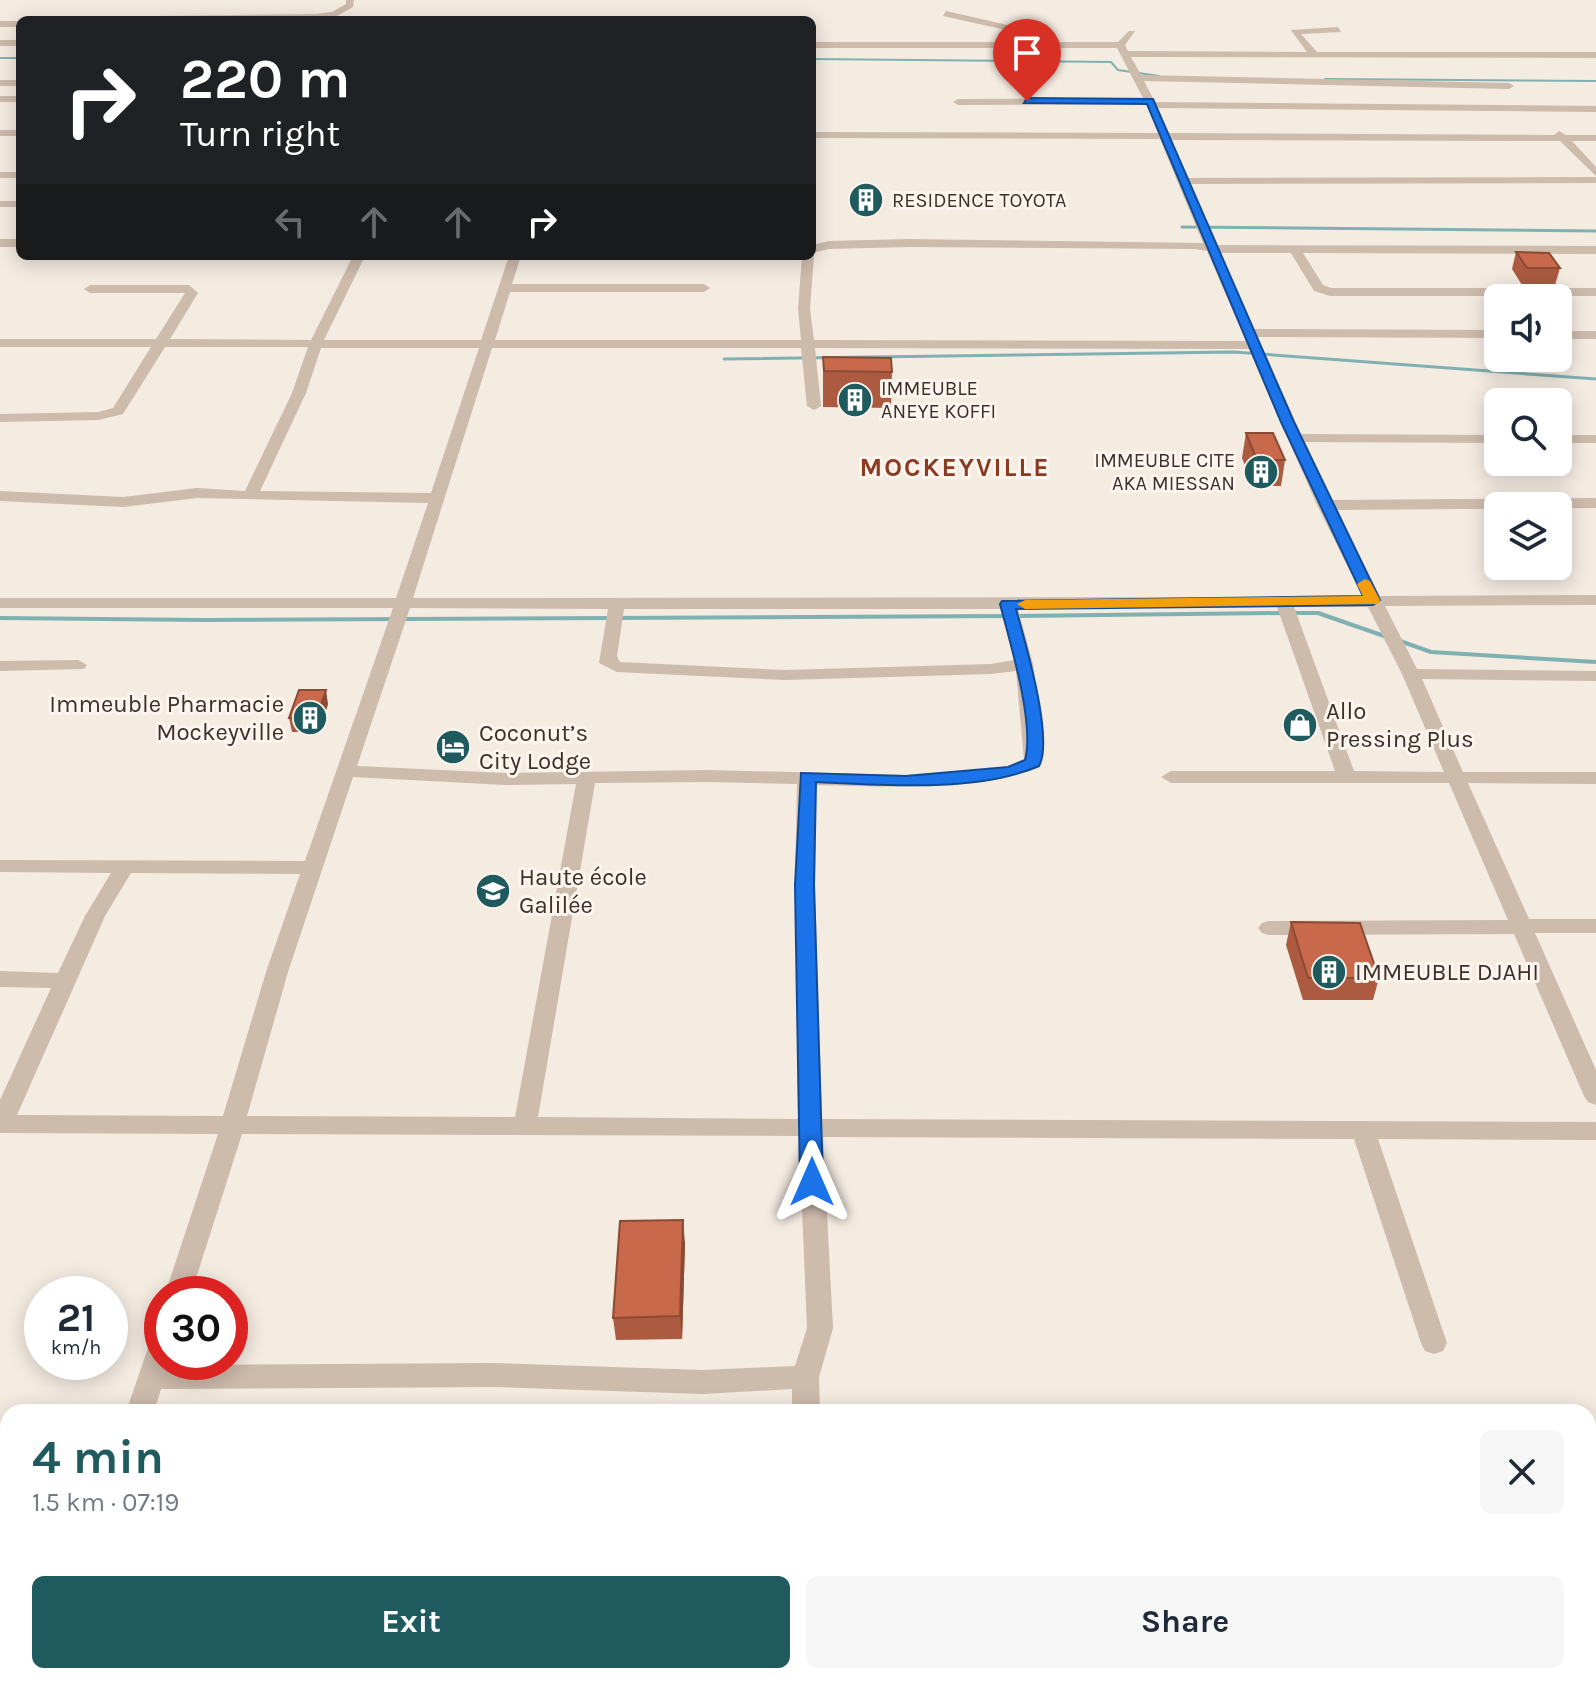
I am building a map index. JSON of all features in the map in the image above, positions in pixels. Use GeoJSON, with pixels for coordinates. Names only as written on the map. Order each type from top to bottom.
{"type":"FeatureCollection","features":[{"type":"Feature","properties":{"kind":"street"},"geometry":{"type":"LineString","coordinates":[[326,16],[350,5],[350,0]]}},
{"type":"Feature","properties":{"kind":"street"},"geometry":{"type":"LineString","coordinates":[[166,16],[174,9]]}},
{"type":"Feature","properties":{"kind":"street"},"geometry":{"type":"LineString","coordinates":[[946,14],[1064,45]]}},
{"type":"Feature","properties":{"kind":"street"},"geometry":{"type":"LineString","coordinates":[[89,15],[114,16]]}},
{"type":"Feature","properties":{"kind":"street"},"geometry":{"type":"LineString","coordinates":[[1315,55],[1294,32],[1338,30]]}},
{"type":"Feature","properties":{"kind":"street"},"geometry":{"type":"LineString","coordinates":[[1486,43],[1505,64]]}},
{"type":"Feature","properties":{"kind":"street"},"geometry":{"type":"LineString","coordinates":[[1126,44],[1295,438],[1325,505],[1411,674],[1596,1096]]}},
{"type":"Feature","properties":{"kind":"street"},"geometry":{"type":"LineString","coordinates":[[816,45],[1126,44],[1315,55],[1596,55]]}},
{"type":"Feature","properties":{"kind":"street"},"geometry":{"type":"LineString","coordinates":[[1139,78],[1512,81],[1543,119]]}},
{"type":"Feature","properties":{"kind":"street"},"geometry":{"type":"LineString","coordinates":[[958,102],[1596,109]]}},
{"type":"Feature","properties":{"kind":"street"},"geometry":{"type":"LineString","coordinates":[[1553,128],[1596,173]]}},
{"type":"Feature","properties":{"kind":"street"},"geometry":{"type":"LineString","coordinates":[[816,135],[1596,138]]}},
{"type":"Feature","properties":{"kind":"street"},"geometry":{"type":"LineString","coordinates":[[1184,181],[1596,180]]}},
{"type":"Feature","properties":{"kind":"street"},"geometry":{"type":"LineString","coordinates":[[816,248],[909,243],[1195,245],[1213,249],[1596,250]]}},
{"type":"Feature","properties":{"kind":"street"},"geometry":{"type":"LineString","coordinates":[[1295,249],[1318,288],[1330,292],[1596,292]]}},
{"type":"Feature","properties":{"kind":"street"},"geometry":{"type":"LineString","coordinates":[[250,496],[299,393],[316,343],[357,260]]}},
{"type":"Feature","properties":{"kind":"street"},"geometry":{"type":"LineString","coordinates":[[184,1276],[277,972],[403,603],[514,260]]}},
{"type":"Feature","properties":{"kind":"street"},"geometry":{"type":"LineString","coordinates":[[808,260],[804,309],[814,406]]}},
{"type":"Feature","properties":{"kind":"street"},"geometry":{"type":"LineString","coordinates":[[505,288],[704,288]]}},
{"type":"Feature","properties":{"kind":"street"},"geometry":{"type":"LineString","coordinates":[[0,418],[110,415],[118,411],[162,344],[191,290],[90,289]]}},
{"type":"Feature","properties":{"kind":"street"},"geometry":{"type":"LineString","coordinates":[[0,343],[807,344],[1484,334]]}},
{"type":"Feature","properties":{"kind":"street"},"geometry":{"type":"LineString","coordinates":[[1572,335],[1596,335]]}},
{"type":"Feature","properties":{"kind":"street"},"geometry":{"type":"LineString","coordinates":[[1295,438],[1484,439]]}},
{"type":"Feature","properties":{"kind":"street"},"geometry":{"type":"LineString","coordinates":[[1572,439],[1596,439]]}},
{"type":"Feature","properties":{"kind":"street"},"geometry":{"type":"LineString","coordinates":[[0,496],[123,502],[197,493],[436,498]]}},
{"type":"Feature","properties":{"kind":"street"},"geometry":{"type":"LineString","coordinates":[[1325,505],[1596,503]]}},
{"type":"Feature","properties":{"kind":"street"},"geometry":{"type":"LineString","coordinates":[[0,603],[1008,604],[1596,600]]}},
{"type":"Feature","properties":{"kind":"street"},"geometry":{"type":"LineString","coordinates":[[617,603],[608,656],[608,663],[617,667],[785,675],[991,669],[1024,664]]}},
{"type":"Feature","properties":{"kind":"street"},"geometry":{"type":"LineString","coordinates":[[1284,603],[1347,777]]}},
{"type":"Feature","properties":{"kind":"street"},"geometry":{"type":"LineString","coordinates":[[345,771],[505,779],[807,777],[906,781],[975,776],[1023,768],[1033,763],[1035,753],[1024,664],[1008,604]]}},
{"type":"Feature","properties":{"kind":"street"},"geometry":{"type":"LineString","coordinates":[[0,666],[78,665]]}},
{"type":"Feature","properties":{"kind":"street"},"geometry":{"type":"LineString","coordinates":[[1411,674],[1596,676]]}},
{"type":"Feature","properties":{"kind":"street"},"geometry":{"type":"LineString","coordinates":[[806,1404],[805,1377],[820,1328],[812,1203],[805,885],[807,777]]}},
{"type":"Feature","properties":{"kind":"street"},"geometry":{"type":"LineString","coordinates":[[1171,777],[1596,778]]}},
{"type":"Feature","properties":{"kind":"street"},"geometry":{"type":"LineString","coordinates":[[525,1126],[586,779]]}},
{"type":"Feature","properties":{"kind":"street"},"geometry":{"type":"LineString","coordinates":[[126,865],[95,916],[0,1124],[1596,1131]]}},
{"type":"Feature","properties":{"kind":"street"},"geometry":{"type":"LineString","coordinates":[[0,866],[314,868]]}},
{"type":"Feature","properties":{"kind":"street"},"geometry":{"type":"LineString","coordinates":[[1269,928],[1596,926]]}},
{"type":"Feature","properties":{"kind":"street"},"geometry":{"type":"LineString","coordinates":[[0,979],[67,981]]}},
{"type":"Feature","properties":{"kind":"street"},"geometry":{"type":"LineString","coordinates":[[1364,1132],[1434,1343]]}},
{"type":"Feature","properties":{"kind":"street"},"geometry":{"type":"LineString","coordinates":[[248,1376],[495,1375],[703,1382],[805,1377]]}},
{"type":"Feature","properties":{"kind":"street"},"geometry":{"type":"LineString","coordinates":[[143,1404],[151,1380]]}},
{"type":"Feature","properties":{"kind":"building"},"geometry":{"type":"Polygon","coordinates":[[[1516,252],[1549,253],[1560,268],[1527,268],[1516,252]]]}},
{"type":"Feature","properties":{"kind":"building"},"geometry":{"type":"Polygon","coordinates":[[[823,357],[891,358],[892,372],[824,371],[823,357]]]}},
{"type":"Feature","properties":{"kind":"building"},"geometry":{"type":"Polygon","coordinates":[[[1246,433],[1273,433],[1285,460],[1257,460],[1246,433]]]}},
{"type":"Feature","properties":{"kind":"building"},"geometry":{"type":"Polygon","coordinates":[[[299,690],[326,690],[316,718],[289,718],[299,690]]]}},
{"type":"Feature","properties":{"kind":"building"},"geometry":{"type":"Polygon","coordinates":[[[1291,922],[1360,923],[1379,978],[1308,978],[1291,922]]]}},
{"type":"Feature","properties":{"kind":"building"},"geometry":{"type":"Polygon","coordinates":[[[683,1220],[680,1316],[613,1318],[620,1221],[683,1220]]]}},
{"type":"Feature","properties":{"kind":"waterway"},"geometry":{"type":"LineString","coordinates":[[0,58],[16,58]]}},
{"type":"Feature","properties":{"kind":"waterway"},"geometry":{"type":"LineString","coordinates":[[816,59],[1111,62],[1118,70],[1159,76]]}},
{"type":"Feature","properties":{"kind":"waterway"},"geometry":{"type":"LineString","coordinates":[[1325,79],[1596,81]]}},
{"type":"Feature","properties":{"kind":"waterway"},"geometry":{"type":"LineString","coordinates":[[1182,227],[1596,231]]}},
{"type":"Feature","properties":{"kind":"waterway"},"geometry":{"type":"LineString","coordinates":[[724,359],[1234,352],[1596,379]]}},
{"type":"Feature","properties":{"kind":"waterway"},"geometry":{"type":"LineString","coordinates":[[1017,616],[1283,613]]}},
{"type":"Feature","properties":{"kind":"waterway"},"geometry":{"type":"LineString","coordinates":[[1293,613],[1318,613],[1387,637]]}},
{"type":"Feature","properties":{"kind":"waterway"},"geometry":{"type":"LineString","coordinates":[[0,618],[205,620],[1007,616]]}},
{"type":"Feature","properties":{"kind":"waterway"},"geometry":{"type":"LineString","coordinates":[[1400,641],[1431,652],[1596,662]]}},
{"type":"Feature","properties":{"kind":"slow traffic"},"geometry":{"type":"LineString","coordinates":[[1025,604],[1373,600],[1365,584]]}},
{"type":"Feature","properties":{"kind":"place","name":"RESIDENCE TOYOTA"},"geometry":{"type":"Point","coordinates":[866,200]}},
{"type":"Feature","properties":{"kind":"place","name":"IMMEUBLE ANEYE KOFFI"},"geometry":{"type":"Point","coordinates":[855,400]}},
{"type":"Feature","properties":{"kind":"place","name":"IMMEUBLE CITE AKA MIESSAN"},"geometry":{"type":"Point","coordinates":[1261,472]}},
{"type":"Feature","properties":{"kind":"place","name":"Immeuble Pharmacie Mockeyville"},"geometry":{"type":"Point","coordinates":[310,718]}},
{"type":"Feature","properties":{"kind":"place","name":"Allo Pressing Plus"},"geometry":{"type":"Point","coordinates":[1300,725]}},
{"type":"Feature","properties":{"kind":"place","name":"Coconut’s City Lodge"},"geometry":{"type":"Point","coordinates":[453,747]}},
{"type":"Feature","properties":{"kind":"place","name":"Haute école Galilée"},"geometry":{"type":"Point","coordinates":[493,891]}},
{"type":"Feature","properties":{"kind":"place","name":"IMMEUBLE DJAHI"},"geometry":{"type":"Point","coordinates":[1329,972]}},
{"type":"Feature","properties":{"kind":"district","name":"MOCKEYVILLE"},"geometry":{"type":"Point","coordinates":[955,467]}},
{"type":"Feature","properties":{"kind":"route"},"geometry":{"type":"LineString","coordinates":[[812,1182],[805,885],[807,777],[906,781],[1011,772],[1033,763],[1032,719],[1024,664],[1008,604],[1373,600],[1325,505],[1197,216],[1150,101],[1027,101]]}}]}
